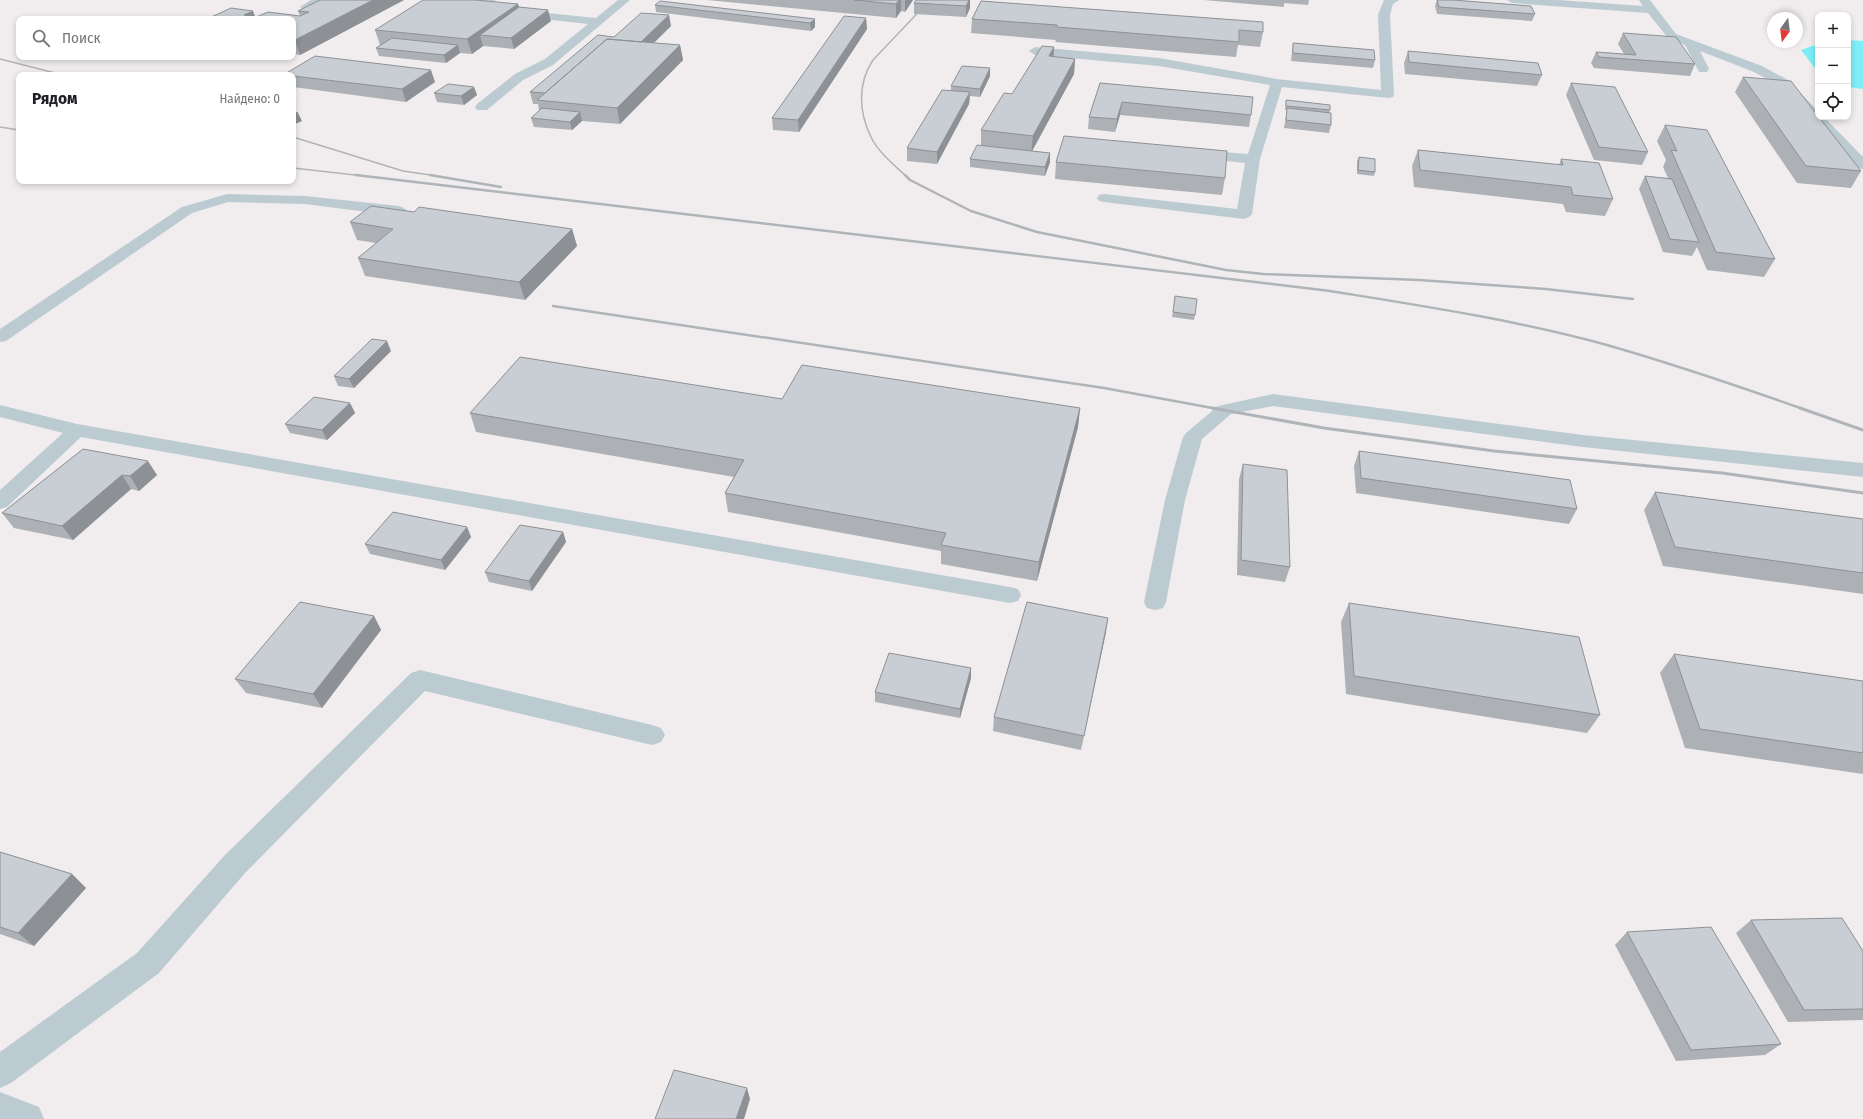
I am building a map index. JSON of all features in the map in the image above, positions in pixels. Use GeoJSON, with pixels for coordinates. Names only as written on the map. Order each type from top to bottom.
{"type":"FeatureCollection","features":[{"type":"Feature","properties":{"kind":"street"},"geometry":{"type":"LineString","coordinates":[[306,7],[320,0]]}},
{"type":"Feature","properties":{"kind":"street"},"geometry":{"type":"LineString","coordinates":[[491,0],[476,9],[599,22]]}},
{"type":"Feature","properties":{"kind":"street"},"geometry":{"type":"LineString","coordinates":[[482,107],[519,77],[549,62],[625,0]]}},
{"type":"Feature","properties":{"kind":"street"},"geometry":{"type":"LineString","coordinates":[[1034,51],[1159,62],[1277,83],[1388,94],[1384,15],[1388,2],[1394,0]]}},
{"type":"Feature","properties":{"kind":"street"},"geometry":{"type":"LineString","coordinates":[[1512,0],[1652,10]]}},
{"type":"Feature","properties":{"kind":"street"},"geometry":{"type":"LineString","coordinates":[[1644,0],[1672,36],[1758,69],[1784,83],[1863,165]]}},
{"type":"Feature","properties":{"kind":"street"},"geometry":{"type":"LineString","coordinates":[[1690,43],[1703,69]]}},
{"type":"Feature","properties":{"kind":"street"},"geometry":{"type":"LineString","coordinates":[[1104,198],[1244,214],[1253,159],[1277,83]]}},
{"type":"Feature","properties":{"kind":"street"},"geometry":{"type":"LineString","coordinates":[[1184,152],[1253,159]]}},
{"type":"Feature","properties":{"kind":"street"},"geometry":{"type":"LineString","coordinates":[[0,337],[187,210],[227,198],[305,200],[416,212]]}},
{"type":"Feature","properties":{"kind":"street"},"geometry":{"type":"LineString","coordinates":[[1155,602],[1174,500],[1193,437],[1225,410],[1273,400],[1583,441],[1863,470]]}},
{"type":"Feature","properties":{"kind":"street"},"geometry":{"type":"LineString","coordinates":[[0,411],[77,430],[1010,595]]}},
{"type":"Feature","properties":{"kind":"street"},"geometry":{"type":"LineString","coordinates":[[0,502],[77,430]]}},
{"type":"Feature","properties":{"kind":"street"},"geometry":{"type":"LineString","coordinates":[[0,1072],[148,963],[235,864],[420,680],[652,735]]}},
{"type":"Feature","properties":{"kind":"street"},"geometry":{"type":"LineString","coordinates":[[0,1108],[27,1119]]}},
{"type":"Feature","properties":{"kind":"water"},"geometry":{"type":"Polygon","coordinates":[[[1851,40],[1863,41],[1863,89],[1851,87],[1851,40]]]}},
{"type":"Feature","properties":{"kind":"water"},"geometry":{"type":"Polygon","coordinates":[[[1815,45],[1815,68],[1801,50],[1815,45]]]}},
{"type":"Feature","properties":{"kind":"building"},"geometry":{"type":"Polygon","coordinates":[[[320,0],[373,0],[296,39],[296,16],[259,16],[268,12],[300,16],[309,12],[298,11],[320,0]]]}},
{"type":"Feature","properties":{"kind":"building"},"geometry":{"type":"Polygon","coordinates":[[[423,0],[475,0],[518,4],[467,39],[375,30],[423,0]]]}},
{"type":"Feature","properties":{"kind":"building"},"geometry":{"type":"Polygon","coordinates":[[[854,0],[899,0],[896,4],[854,0]]]}},
{"type":"Feature","properties":{"kind":"building"},"geometry":{"type":"Polygon","coordinates":[[[916,0],[969,0],[966,6],[914,3],[916,0]]]}},
{"type":"Feature","properties":{"kind":"building"},"geometry":{"type":"Polygon","coordinates":[[[1437,0],[1531,6],[1535,14],[1439,7],[1437,0]]]}},
{"type":"Feature","properties":{"kind":"building"},"geometry":{"type":"Polygon","coordinates":[[[660,1],[815,19],[810,23],[655,5],[660,1]]]}},
{"type":"Feature","properties":{"kind":"building"},"geometry":{"type":"Polygon","coordinates":[[[981,1],[1263,22],[1263,32],[1239,30],[1239,42],[1057,27],[1057,25],[972,19],[981,1]]]}},
{"type":"Feature","properties":{"kind":"building"},"geometry":{"type":"Polygon","coordinates":[[[519,7],[548,10],[511,38],[480,35],[519,7]]]}},
{"type":"Feature","properties":{"kind":"building"},"geometry":{"type":"Polygon","coordinates":[[[231,8],[253,11],[244,15],[252,16],[214,16],[231,8]]]}},
{"type":"Feature","properties":{"kind":"building"},"geometry":{"type":"Polygon","coordinates":[[[641,13],[669,15],[641,42],[607,39],[545,93],[530,92],[598,35],[614,37],[641,13]]]}},
{"type":"Feature","properties":{"kind":"building"},"geometry":{"type":"Polygon","coordinates":[[[844,16],[866,18],[798,120],[772,118],[844,16]]]}},
{"type":"Feature","properties":{"kind":"building"},"geometry":{"type":"Polygon","coordinates":[[[1623,33],[1676,37],[1695,64],[1599,57],[1596,52],[1636,55],[1623,33]]]}},
{"type":"Feature","properties":{"kind":"building"},"geometry":{"type":"Polygon","coordinates":[[[392,38],[458,45],[444,55],[376,48],[392,38]]]}},
{"type":"Feature","properties":{"kind":"building"},"geometry":{"type":"Polygon","coordinates":[[[607,39],[680,45],[617,108],[537,100],[607,39]]]}},
{"type":"Feature","properties":{"kind":"building"},"geometry":{"type":"Polygon","coordinates":[[[1293,43],[1374,50],[1375,60],[1293,53],[1293,43]]]}},
{"type":"Feature","properties":{"kind":"building"},"geometry":{"type":"Polygon","coordinates":[[[1042,46],[1054,47],[1049,56],[1075,59],[1033,136],[981,130],[1004,93],[1012,94],[1042,46]]]}},
{"type":"Feature","properties":{"kind":"building"},"geometry":{"type":"Polygon","coordinates":[[[1408,51],[1538,63],[1542,75],[1409,62],[1408,51]]]}},
{"type":"Feature","properties":{"kind":"building"},"geometry":{"type":"Polygon","coordinates":[[[315,56],[431,70],[402,89],[296,76],[296,72],[288,72],[315,56]]]}},
{"type":"Feature","properties":{"kind":"building"},"geometry":{"type":"Polygon","coordinates":[[[962,66],[990,68],[980,89],[951,86],[962,66]]]}},
{"type":"Feature","properties":{"kind":"building"},"geometry":{"type":"Polygon","coordinates":[[[1743,77],[1791,81],[1815,112],[1815,120],[1821,120],[1861,171],[1806,166],[1743,77]]]}},
{"type":"Feature","properties":{"kind":"building"},"geometry":{"type":"Polygon","coordinates":[[[1100,83],[1253,97],[1251,115],[1122,102],[1117,119],[1089,117],[1100,83]]]}},
{"type":"Feature","properties":{"kind":"building"},"geometry":{"type":"Polygon","coordinates":[[[1571,83],[1615,87],[1648,152],[1599,147],[1571,83]]]}},
{"type":"Feature","properties":{"kind":"building"},"geometry":{"type":"Polygon","coordinates":[[[448,84],[474,87],[461,96],[434,93],[448,84]]]}},
{"type":"Feature","properties":{"kind":"building"},"geometry":{"type":"Polygon","coordinates":[[[942,90],[970,92],[937,152],[907,148],[942,90]]]}},
{"type":"Feature","properties":{"kind":"building"},"geometry":{"type":"Polygon","coordinates":[[[1286,100],[1330,105],[1330,110],[1286,106],[1286,100]]]}},
{"type":"Feature","properties":{"kind":"building"},"geometry":{"type":"Polygon","coordinates":[[[542,108],[580,112],[570,122],[531,118],[542,108]]]}},
{"type":"Feature","properties":{"kind":"building"},"geometry":{"type":"Polygon","coordinates":[[[1287,108],[1331,113],[1331,125],[1286,120],[1287,108]]]}},
{"type":"Feature","properties":{"kind":"building"},"geometry":{"type":"Polygon","coordinates":[[[1665,125],[1707,130],[1775,259],[1716,252],[1671,150],[1677,151],[1665,125]]]}},
{"type":"Feature","properties":{"kind":"building"},"geometry":{"type":"Polygon","coordinates":[[[1064,136],[1227,151],[1225,178],[1056,162],[1064,136]]]}},
{"type":"Feature","properties":{"kind":"building"},"geometry":{"type":"Polygon","coordinates":[[[977,145],[1050,153],[1045,167],[970,159],[977,145]]]}},
{"type":"Feature","properties":{"kind":"building"},"geometry":{"type":"Polygon","coordinates":[[[1418,150],[1563,165],[1561,159],[1599,163],[1613,199],[1573,195],[1571,187],[1420,170],[1418,150]]]}},
{"type":"Feature","properties":{"kind":"building"},"geometry":{"type":"Polygon","coordinates":[[[1359,157],[1375,159],[1375,172],[1358,170],[1359,157]]]}},
{"type":"Feature","properties":{"kind":"building"},"geometry":{"type":"Polygon","coordinates":[[[1645,176],[1672,179],[1699,242],[1670,239],[1645,176]]]}},
{"type":"Feature","properties":{"kind":"building"},"geometry":{"type":"Polygon","coordinates":[[[371,206],[414,212],[419,207],[572,229],[519,282],[358,258],[393,229],[350,222],[371,206]]]}},
{"type":"Feature","properties":{"kind":"building"},"geometry":{"type":"Polygon","coordinates":[[[1175,296],[1197,299],[1195,315],[1173,312],[1175,296]]]}},
{"type":"Feature","properties":{"kind":"building"},"geometry":{"type":"Polygon","coordinates":[[[372,339],[387,341],[349,379],[334,376],[372,339]]]}},
{"type":"Feature","properties":{"kind":"building"},"geometry":{"type":"Polygon","coordinates":[[[520,357],[782,399],[802,365],[1080,408],[1039,562],[941,545],[946,533],[725,493],[744,460],[470,413],[520,357]]]}},
{"type":"Feature","properties":{"kind":"building"},"geometry":{"type":"Polygon","coordinates":[[[314,397],[350,403],[322,430],[285,424],[314,397]]]}},
{"type":"Feature","properties":{"kind":"building"},"geometry":{"type":"Polygon","coordinates":[[[83,449],[148,461],[130,476],[122,475],[62,526],[2,513],[83,449]]]}},
{"type":"Feature","properties":{"kind":"building"},"geometry":{"type":"Polygon","coordinates":[[[1359,451],[1570,480],[1577,509],[1361,478],[1359,451]]]}},
{"type":"Feature","properties":{"kind":"building"},"geometry":{"type":"Polygon","coordinates":[[[1243,464],[1287,470],[1290,567],[1241,560],[1243,464]]]}},
{"type":"Feature","properties":{"kind":"building"},"geometry":{"type":"Polygon","coordinates":[[[1655,492],[1863,519],[1863,573],[1675,547],[1655,492]]]}},
{"type":"Feature","properties":{"kind":"building"},"geometry":{"type":"Polygon","coordinates":[[[393,512],[467,527],[441,560],[365,544],[393,512]]]}},
{"type":"Feature","properties":{"kind":"building"},"geometry":{"type":"Polygon","coordinates":[[[520,525],[563,532],[529,581],[485,572],[520,525]]]}},
{"type":"Feature","properties":{"kind":"building"},"geometry":{"type":"Polygon","coordinates":[[[300,602],[374,616],[313,694],[235,679],[300,602]]]}},
{"type":"Feature","properties":{"kind":"building"},"geometry":{"type":"Polygon","coordinates":[[[1027,602],[1108,618],[1084,736],[994,717],[1027,602]]]}},
{"type":"Feature","properties":{"kind":"building"},"geometry":{"type":"Polygon","coordinates":[[[1349,603],[1579,637],[1600,715],[1354,676],[1349,603]]]}},
{"type":"Feature","properties":{"kind":"building"},"geometry":{"type":"Polygon","coordinates":[[[889,653],[971,668],[960,709],[875,692],[889,653]]]}},
{"type":"Feature","properties":{"kind":"building"},"geometry":{"type":"Polygon","coordinates":[[[1674,654],[1863,681],[1863,753],[1700,729],[1674,654]]]}},
{"type":"Feature","properties":{"kind":"building"},"geometry":{"type":"Polygon","coordinates":[[[0,852],[72,874],[18,933],[0,927],[0,852]]]}},
{"type":"Feature","properties":{"kind":"building"},"geometry":{"type":"Polygon","coordinates":[[[1842,918],[1863,951],[1863,1009],[1804,1010],[1751,920],[1842,918]]]}},
{"type":"Feature","properties":{"kind":"building"},"geometry":{"type":"Polygon","coordinates":[[[1711,927],[1781,1044],[1691,1050],[1627,932],[1711,927]]]}},
{"type":"Feature","properties":{"kind":"building"},"geometry":{"type":"Polygon","coordinates":[[[674,1070],[747,1088],[736,1119],[655,1119],[674,1070]]]}},
{"type":"Feature","properties":{"kind":"railway"},"geometry":{"type":"LineString","coordinates":[[906,176],[891,163],[874,143],[864,118],[862,108],[862,88],[864,79],[873,60],[930,0]]}},
{"type":"Feature","properties":{"kind":"railway"},"geometry":{"type":"LineString","coordinates":[[0,59],[51,72]]}},
{"type":"Feature","properties":{"kind":"railway"},"geometry":{"type":"LineString","coordinates":[[0,127],[16,130]]}},
{"type":"Feature","properties":{"kind":"railway"},"geometry":{"type":"LineString","coordinates":[[296,138],[403,171],[437,176]]}},
{"type":"Feature","properties":{"kind":"railway"},"geometry":{"type":"LineString","coordinates":[[296,168],[364,176]]}},
{"type":"Feature","properties":{"kind":"railway"},"geometry":{"type":"LineString","coordinates":[[356,175],[1330,291],[1469,314],[1573,336],[1681,368],[1803,409]]}},
{"type":"Feature","properties":{"kind":"railway"},"geometry":{"type":"LineString","coordinates":[[430,175],[501,187]]}},
{"type":"Feature","properties":{"kind":"railway"},"geometry":{"type":"LineString","coordinates":[[906,176],[910,180],[971,211],[1037,232],[1226,270],[1263,274],[1419,280],[1546,289],[1633,299]]}},
{"type":"Feature","properties":{"kind":"railway"},"geometry":{"type":"LineString","coordinates":[[553,306],[1104,388],[1218,409]]}},
{"type":"Feature","properties":{"kind":"railway"},"geometry":{"type":"LineString","coordinates":[[1212,408],[1324,428],[1494,451],[1722,473],[1863,493]]}},
{"type":"Feature","properties":{"kind":"railway"},"geometry":{"type":"LineString","coordinates":[[1800,408],[1863,430]]}}]}
